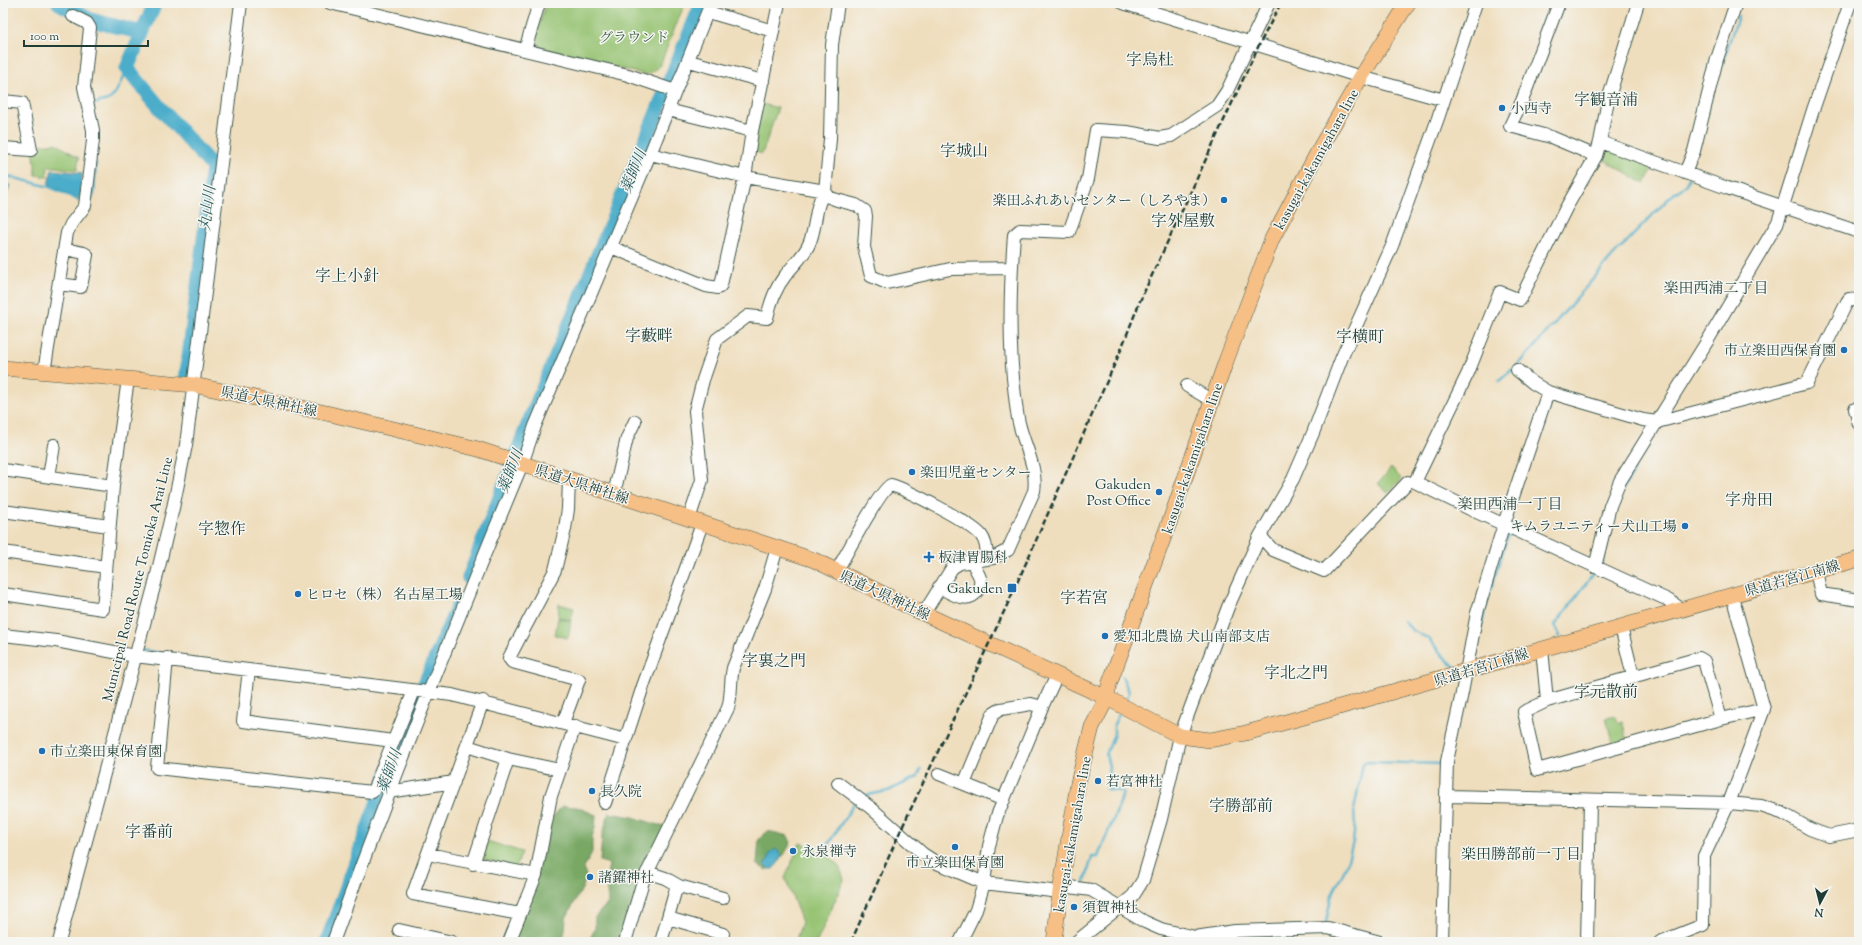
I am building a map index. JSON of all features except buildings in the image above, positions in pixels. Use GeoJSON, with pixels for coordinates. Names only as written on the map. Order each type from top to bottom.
{"type":"FeatureCollection","features":[{"type":"Feature","properties":{"kind":"main road","name":"kasugai-kakamigahara line"},"geometry":{"type":"LineString","coordinates":[[1054,942],[1078,783],[1092,727],[1107,698],[1109,685],[1172,515],[1211,400],[1272,239],[1321,146],[1361,77],[1408,3]]}},
{"type":"Feature","properties":{"kind":"main road","name":"県道大県神社線"},"geometry":{"type":"LineString","coordinates":[[3,368],[194,385],[326,413],[478,449],[814,560],[924,614],[1107,698]]}},
{"type":"Feature","properties":{"kind":"main road","name":"県道若宮江南線"},"geometry":{"type":"LineString","coordinates":[[1107,698],[1180,736],[1210,740],[1246,733],[1466,672],[1859,559]]}},
{"type":"Feature","properties":{"kind":"street","name":"Municipal Road Route Tomioka Arai Line"},"geometry":{"type":"LineString","coordinates":[[59,942],[173,508],[186,445],[241,3]]}},
{"type":"Feature","properties":{"kind":"street"},"geometry":{"type":"LineString","coordinates":[[330,3],[525,50],[669,88]]}},
{"type":"Feature","properties":{"kind":"street"},"geometry":{"type":"LineString","coordinates":[[525,50],[539,3]]}},
{"type":"Feature","properties":{"kind":"street"},"geometry":{"type":"LineString","coordinates":[[611,247],[699,284],[718,288],[721,285],[745,177],[752,131],[779,3]]}},
{"type":"Feature","properties":{"kind":"street"},"geometry":{"type":"LineString","coordinates":[[605,803],[695,521],[702,480],[695,411],[703,380],[717,339],[748,316],[767,318],[776,293],[784,277],[809,245],[814,229],[820,198],[825,191],[830,139],[832,45],[838,3]]}},
{"type":"Feature","properties":{"kind":"street"},"geometry":{"type":"LineString","coordinates":[[1123,3],[1361,77],[1444,100]]}},
{"type":"Feature","properties":{"kind":"street"},"geometry":{"type":"LineString","coordinates":[[924,614],[939,587],[952,568],[960,563],[998,556],[1008,550],[1034,491],[1035,484],[1031,461],[1019,423],[1012,357],[1011,268],[1014,235],[1020,230],[1069,232],[1088,179],[1096,130],[1127,132],[1160,138],[1171,136],[1218,106],[1227,91],[1268,3]]}},
{"type":"Feature","properties":{"kind":"street"},"geometry":{"type":"LineString","coordinates":[[1076,942],[1133,896],[1143,880],[1161,819],[1180,736],[1228,607],[1260,536],[1293,479],[1308,445],[1342,357],[1392,246],[1444,100],[1476,3]]}},
{"type":"Feature","properties":{"kind":"street"},"geometry":{"type":"LineString","coordinates":[[1559,3],[1522,101],[1510,126],[1550,137],[1596,156]]}},
{"type":"Feature","properties":{"kind":"street"},"geometry":{"type":"LineString","coordinates":[[1638,3],[1608,100],[1596,156],[1566,208],[1520,300],[1500,292],[1468,373],[1415,482],[1668,600],[1683,610]]}},
{"type":"Feature","properties":{"kind":"street"},"geometry":{"type":"LineString","coordinates":[[1685,172],[1694,151],[1717,59],[1736,3]]}},
{"type":"Feature","properties":{"kind":"street"},"geometry":{"type":"LineString","coordinates":[[1597,568],[1610,506],[1620,481],[1778,222],[1850,3]]}},
{"type":"Feature","properties":{"kind":"street"},"geometry":{"type":"LineString","coordinates":[[333,942],[335,917],[430,691],[515,462],[535,426],[668,110],[669,88],[688,61],[710,8],[773,31]]}},
{"type":"Feature","properties":{"kind":"street"},"geometry":{"type":"LineString","coordinates":[[44,372],[69,228],[86,202],[93,135],[84,87],[90,28],[87,23],[73,16]]}},
{"type":"Feature","properties":{"kind":"street"},"geometry":{"type":"LineString","coordinates":[[688,61],[763,81]]}},
{"type":"Feature","properties":{"kind":"street"},"geometry":{"type":"LineString","coordinates":[[3,101],[22,103],[31,150],[3,148]]}},
{"type":"Feature","properties":{"kind":"street"},"geometry":{"type":"LineString","coordinates":[[668,110],[752,131]]}},
{"type":"Feature","properties":{"kind":"street"},"geometry":{"type":"LineString","coordinates":[[1600,142],[1859,232]]}},
{"type":"Feature","properties":{"kind":"street"},"geometry":{"type":"LineString","coordinates":[[650,154],[745,177],[825,191],[829,197],[856,205],[865,211],[864,247],[871,276],[887,283],[950,270],[1011,268]]}},
{"type":"Feature","properties":{"kind":"street"},"geometry":{"type":"LineString","coordinates":[[59,284],[81,287],[86,255],[84,253],[65,250]]}},
{"type":"Feature","properties":{"kind":"street"},"geometry":{"type":"LineString","coordinates":[[1517,370],[1533,384],[1548,392],[1643,420],[1657,422],[1807,383],[1847,302],[1849,299],[1859,301]]}},
{"type":"Feature","properties":{"kind":"street"},"geometry":{"type":"LineString","coordinates":[[3,594],[103,609],[113,486],[128,379]]}},
{"type":"Feature","properties":{"kind":"street"},"geometry":{"type":"LineString","coordinates":[[1187,386],[1211,400]]}},
{"type":"Feature","properties":{"kind":"street"},"geometry":{"type":"LineString","coordinates":[[1442,942],[1447,761],[1477,613],[1504,524],[1548,392]]}},
{"type":"Feature","properties":{"kind":"street"},"geometry":{"type":"LineString","coordinates":[[1855,409],[1859,424]]}},
{"type":"Feature","properties":{"kind":"street"},"geometry":{"type":"LineString","coordinates":[[614,494],[627,438],[635,420]]}},
{"type":"Feature","properties":{"kind":"street"},"geometry":{"type":"LineString","coordinates":[[49,477],[54,445]]}},
{"type":"Feature","properties":{"kind":"street"},"geometry":{"type":"LineString","coordinates":[[3,470],[113,486]]}},
{"type":"Feature","properties":{"kind":"street"},"geometry":{"type":"LineString","coordinates":[[509,942],[536,876],[551,796],[560,770],[579,680],[512,662],[509,658],[555,570],[566,523],[569,479]]}},
{"type":"Feature","properties":{"kind":"street"},"geometry":{"type":"LineString","coordinates":[[1260,536],[1273,550],[1324,571],[1408,482]]}},
{"type":"Feature","properties":{"kind":"street"},"geometry":{"type":"LineString","coordinates":[[836,572],[876,501],[885,488],[891,485],[931,504],[980,534],[986,547],[987,559]]}},
{"type":"Feature","properties":{"kind":"street"},"geometry":{"type":"LineString","coordinates":[[3,511],[109,526]]}},
{"type":"Feature","properties":{"kind":"street"},"geometry":{"type":"LineString","coordinates":[[625,942],[647,872],[728,708],[731,698],[731,678],[733,668],[765,589],[777,548]]}},
{"type":"Feature","properties":{"kind":"street"},"geometry":{"type":"LineString","coordinates":[[3,552],[106,567]]}},
{"type":"Feature","properties":{"kind":"street"},"geometry":{"type":"LineString","coordinates":[[939,587],[962,598],[970,598],[975,594],[979,587],[980,579],[974,568],[973,560]]}},
{"type":"Feature","properties":{"kind":"street"},"geometry":{"type":"LineString","coordinates":[[1816,571],[1822,594],[1859,600]]}},
{"type":"Feature","properties":{"kind":"street"},"geometry":{"type":"LineString","coordinates":[[1660,942],[1703,924],[1704,856],[1729,803],[1764,709],[1732,596]]}},
{"type":"Feature","properties":{"kind":"street"},"geometry":{"type":"LineString","coordinates":[[1621,627],[1633,676]]}},
{"type":"Feature","properties":{"kind":"street"},"geometry":{"type":"LineString","coordinates":[[3,635],[56,642],[135,656],[167,658],[414,691],[430,691],[483,701],[626,740]]}},
{"type":"Feature","properties":{"kind":"street"},"geometry":{"type":"LineString","coordinates":[[1542,649],[1547,702]]}},
{"type":"Feature","properties":{"kind":"street"},"geometry":{"type":"LineString","coordinates":[[167,658],[157,768],[373,792],[414,691]]}},
{"type":"Feature","properties":{"kind":"street"},"geometry":{"type":"LineString","coordinates":[[1721,719],[1704,660],[1699,658],[1547,702],[1524,712],[1537,770],[1721,719],[1764,709]]}},
{"type":"Feature","properties":{"kind":"street"},"geometry":{"type":"LineString","coordinates":[[249,670],[243,721],[393,741]]}},
{"type":"Feature","properties":{"kind":"street"},"geometry":{"type":"LineString","coordinates":[[960,942],[976,910],[984,883],[989,846],[997,816],[1042,707],[1057,675]]}},
{"type":"Feature","properties":{"kind":"street"},"geometry":{"type":"LineString","coordinates":[[483,701],[468,746],[413,894],[520,914]]}},
{"type":"Feature","properties":{"kind":"street"},"geometry":{"type":"LineString","coordinates":[[964,784],[993,714],[1001,709],[1031,704],[1042,707]]}},
{"type":"Feature","properties":{"kind":"street"},"geometry":{"type":"LineString","coordinates":[[468,746],[508,759],[560,770]]}},
{"type":"Feature","properties":{"kind":"street"},"geometry":{"type":"LineString","coordinates":[[473,864],[508,759]]}},
{"type":"Feature","properties":{"kind":"street"},"geometry":{"type":"LineString","coordinates":[[939,774],[1004,800]]}},
{"type":"Feature","properties":{"kind":"street"},"geometry":{"type":"LineString","coordinates":[[388,792],[454,782]]}},
{"type":"Feature","properties":{"kind":"street"},"geometry":{"type":"LineString","coordinates":[[838,784],[871,808],[923,854],[938,863],[984,883],[1091,890],[1098,892],[1119,908],[1161,929],[1195,939],[1235,931],[1328,928],[1380,942]]}},
{"type":"Feature","properties":{"kind":"street"},"geometry":{"type":"LineString","coordinates":[[1447,796],[1590,801],[1729,803],[1761,806],[1782,813],[1810,829],[1828,836],[1859,830]]}},
{"type":"Feature","properties":{"kind":"street"},"geometry":{"type":"LineString","coordinates":[[1587,942],[1590,801]]}},
{"type":"Feature","properties":{"kind":"street"},"geometry":{"type":"LineString","coordinates":[[428,854],[536,876]]}},
{"type":"Feature","properties":{"kind":"street"},"geometry":{"type":"LineString","coordinates":[[647,872],[665,878],[677,885],[723,898]]}},
{"type":"Feature","properties":{"kind":"street"},"geometry":{"type":"LineString","coordinates":[[661,942],[677,885]]}},
{"type":"Feature","properties":{"kind":"street"},"geometry":{"type":"LineString","coordinates":[[668,918],[723,934],[720,942]]}},
{"type":"Feature","properties":{"kind":"street"},"geometry":{"type":"LineString","coordinates":[[399,930],[452,942]]}},
{"type":"Feature","properties":{"kind":"green space","name":"グラウンド"},"geometry":{"type":"Polygon","coordinates":[[[546,3],[685,3],[659,67],[647,75],[542,50],[535,37],[546,3]]]}},
{"type":"Feature","properties":{"kind":"green space"},"geometry":{"type":"Polygon","coordinates":[[[762,104],[778,108],[762,154],[750,150],[762,104]]]}},
{"type":"Feature","properties":{"kind":"green space"},"geometry":{"type":"Polygon","coordinates":[[[56,143],[79,158],[77,170],[48,166],[47,177],[36,175],[33,146],[56,143]]]}},
{"type":"Feature","properties":{"kind":"green space"},"geometry":{"type":"Polygon","coordinates":[[[1604,147],[1654,165],[1645,184],[1599,157],[1604,147]]]}},
{"type":"Feature","properties":{"kind":"green space"},"geometry":{"type":"Polygon","coordinates":[[[1391,468],[1402,479],[1388,493],[1378,484],[1391,468]]]}},
{"type":"Feature","properties":{"kind":"green space"},"geometry":{"type":"Polygon","coordinates":[[[559,604],[574,608],[571,620],[558,617],[559,604]]]}},
{"type":"Feature","properties":{"kind":"green space"},"geometry":{"type":"Polygon","coordinates":[[[558,618],[571,621],[568,638],[555,635],[558,618]]]}},
{"type":"Feature","properties":{"kind":"green space"},"geometry":{"type":"Polygon","coordinates":[[[1616,716],[1618,723],[1622,721],[1628,741],[1613,746],[1606,718],[1616,716]]]}},
{"type":"Feature","properties":{"kind":"green space"},"geometry":{"type":"Polygon","coordinates":[[[562,806],[577,807],[596,815],[595,828],[592,837],[592,852],[584,868],[586,876],[583,887],[566,918],[562,942],[514,942],[549,822],[562,806]]]}},
{"type":"Feature","properties":{"kind":"green space"},"geometry":{"type":"Polygon","coordinates":[[[609,813],[633,817],[665,827],[621,942],[588,942],[595,929],[595,917],[608,903],[606,880],[609,864],[600,861],[602,836],[609,813]]]}},
{"type":"Feature","properties":{"kind":"green space"},"geometry":{"type":"Polygon","coordinates":[[[768,831],[788,836],[791,843],[784,855],[766,870],[757,864],[759,839],[768,831]]]}},
{"type":"Feature","properties":{"kind":"green space"},"geometry":{"type":"Polygon","coordinates":[[[487,841],[522,852],[516,868],[481,859],[487,841]]]}},
{"type":"Feature","properties":{"kind":"green space"},"geometry":{"type":"Polygon","coordinates":[[[800,843],[828,856],[833,860],[838,865],[844,880],[817,942],[795,942],[802,922],[785,878],[800,843]]]}},
{"type":"Feature","properties":{"kind":"water"},"geometry":{"type":"Polygon","coordinates":[[[52,170],[82,173],[81,196],[76,198],[48,184],[52,170]]]}},
{"type":"Feature","properties":{"kind":"water"},"geometry":{"type":"Polygon","coordinates":[[[3,183],[10,185],[3,206],[3,183]]]}},
{"type":"Feature","properties":{"kind":"water"},"geometry":{"type":"Polygon","coordinates":[[[776,849],[782,855],[779,862],[773,869],[768,869],[764,864],[768,860],[770,853],[776,849]]]}},
{"type":"Feature","properties":{"kind":"waterway"},"geometry":{"type":"LineString","coordinates":[[59,3],[91,20],[142,33]]}},
{"type":"Feature","properties":{"kind":"waterway","name":"丸山川"},"geometry":{"type":"LineString","coordinates":[[155,3],[127,68],[161,109],[213,167],[186,380]]}},
{"type":"Feature","properties":{"kind":"waterway","name":"薬師川"},"geometry":{"type":"LineString","coordinates":[[469,578],[525,432],[702,3]]}},
{"type":"Feature","properties":{"kind":"waterway"},"geometry":{"type":"LineString","coordinates":[[1722,64],[1738,16]]}},
{"type":"Feature","properties":{"kind":"waterway","name":"丸山川"},"geometry":{"type":"LineString","coordinates":[[93,106],[96,103],[110,99],[113,96],[127,68]]}},
{"type":"Feature","properties":{"kind":"waterway","name":"丸山川"},"geometry":{"type":"LineString","coordinates":[[91,199],[94,193],[96,163]]}},
{"type":"Feature","properties":{"kind":"waterway","name":"丸山川"},"geometry":{"type":"LineString","coordinates":[[3,175],[50,187],[81,201]]}},
{"type":"Feature","properties":{"kind":"waterway"},"geometry":{"type":"LineString","coordinates":[[1499,381],[1521,362],[1613,256],[1672,195],[1685,186],[1689,178]]}},
{"type":"Feature","properties":{"kind":"waterway"},"geometry":{"type":"LineString","coordinates":[[1623,489],[1634,470]]}},
{"type":"Feature","properties":{"kind":"waterway"},"geometry":{"type":"LineString","coordinates":[[1602,563],[1617,502]]}},
{"type":"Feature","properties":{"kind":"waterway"},"geometry":{"type":"LineString","coordinates":[[1475,655],[1488,597],[1508,535],[1513,534]]}},
{"type":"Feature","properties":{"kind":"waterway"},"geometry":{"type":"LineString","coordinates":[[1558,637],[1560,636],[1555,625],[1595,572]]}},
{"type":"Feature","properties":{"kind":"waterway","name":"薬師川"},"geometry":{"type":"LineString","coordinates":[[327,942],[395,754],[457,608]]}},
{"type":"Feature","properties":{"kind":"waterway"},"geometry":{"type":"LineString","coordinates":[[1404,621],[1412,630],[1429,639],[1443,656],[1455,667]]}},
{"type":"Feature","properties":{"kind":"waterway"},"geometry":{"type":"LineString","coordinates":[[140,650],[160,653]]}},
{"type":"Feature","properties":{"kind":"waterway"},"geometry":{"type":"LineString","coordinates":[[1122,676],[1129,692],[1126,702]]}},
{"type":"Feature","properties":{"kind":"waterway"},"geometry":{"type":"LineString","coordinates":[[1084,885],[1092,857],[1098,857],[1118,809],[1123,792],[1107,789],[1109,766],[1106,755],[1114,734],[1114,724],[1119,714]]}},
{"type":"Feature","properties":{"kind":"waterway"},"geometry":{"type":"LineString","coordinates":[[1326,922],[1331,897],[1346,867],[1353,842],[1355,825],[1354,810],[1363,764],[1365,762],[1442,764],[1442,762]]}},
{"type":"Feature","properties":{"kind":"waterway"},"geometry":{"type":"LineString","coordinates":[[862,796],[888,791],[917,777],[921,769]]}},
{"type":"Feature","properties":{"kind":"waterway"},"geometry":{"type":"LineString","coordinates":[[827,846],[855,802]]}},
{"type":"Feature","properties":{"kind":"railway"},"geometry":{"type":"LineString","coordinates":[[851,942],[899,834],[1009,601],[1120,352],[1140,301],[1259,45],[1281,3]]}},
{"type":"Feature","properties":{"kind":"place","name":"小西寺"},"geometry":{"type":"Point","coordinates":[1502,108]}},
{"type":"Feature","properties":{"kind":"place","name":"楽田ふれあいセンター（しろやま）"},"geometry":{"type":"Point","coordinates":[1224,200]}},
{"type":"Feature","properties":{"kind":"place","name":"市立楽田西保育園"},"geometry":{"type":"Point","coordinates":[1844,350]}},
{"type":"Feature","properties":{"kind":"place","name":"楽田児童センター"},"geometry":{"type":"Point","coordinates":[912,472]}},
{"type":"Feature","properties":{"kind":"place","name":"Gakuden Post Office"},"geometry":{"type":"Point","coordinates":[1159,492]}},
{"type":"Feature","properties":{"kind":"place","name":"キムラユニティー犬山工場"},"geometry":{"type":"Point","coordinates":[1685,526]}},
{"type":"Feature","properties":{"kind":"place","name":"板津胃腸科"},"geometry":{"type":"Point","coordinates":[929,557]}},
{"type":"Feature","properties":{"kind":"place","name":"Gakuden"},"geometry":{"type":"Point","coordinates":[1012,588]}},
{"type":"Feature","properties":{"kind":"place","name":"ヒロセ（株） 名古屋工場"},"geometry":{"type":"Point","coordinates":[298,594]}},
{"type":"Feature","properties":{"kind":"place","name":"愛知北農協 犬山南部支店"},"geometry":{"type":"Point","coordinates":[1105,636]}},
{"type":"Feature","properties":{"kind":"place","name":"市立楽田東保育園"},"geometry":{"type":"Point","coordinates":[42,751]}},
{"type":"Feature","properties":{"kind":"place","name":"若宮神社"},"geometry":{"type":"Point","coordinates":[1098,781]}},
{"type":"Feature","properties":{"kind":"place","name":"長久院"},"geometry":{"type":"Point","coordinates":[592,791]}},
{"type":"Feature","properties":{"kind":"place","name":"市立楽田保育園"},"geometry":{"type":"Point","coordinates":[955,847]}},
{"type":"Feature","properties":{"kind":"place","name":"永泉禅寺"},"geometry":{"type":"Point","coordinates":[793,851]}},
{"type":"Feature","properties":{"kind":"place","name":"諸鑃神社"},"geometry":{"type":"Point","coordinates":[590,877]}},
{"type":"Feature","properties":{"kind":"place","name":"須賀神社"},"geometry":{"type":"Point","coordinates":[1074,907]}},
{"type":"Feature","properties":{"kind":"district","name":"字烏杜"},"geometry":{"type":"Point","coordinates":[1150,59]}},
{"type":"Feature","properties":{"kind":"district","name":"字観音浦"},"geometry":{"type":"Point","coordinates":[1606,99]}},
{"type":"Feature","properties":{"kind":"district","name":"字城山"},"geometry":{"type":"Point","coordinates":[964,150]}},
{"type":"Feature","properties":{"kind":"district","name":"字外屋敷"},"geometry":{"type":"Point","coordinates":[1183,220]}},
{"type":"Feature","properties":{"kind":"district","name":"字上小針"},"geometry":{"type":"Point","coordinates":[347,275]}},
{"type":"Feature","properties":{"kind":"district","name":"楽田西浦二丁目"},"geometry":{"type":"Point","coordinates":[1716,288]}},
{"type":"Feature","properties":{"kind":"district","name":"字藪畔"},"geometry":{"type":"Point","coordinates":[649,335]}},
{"type":"Feature","properties":{"kind":"district","name":"字横町"},"geometry":{"type":"Point","coordinates":[1360,336]}},
{"type":"Feature","properties":{"kind":"district","name":"字舟田"},"geometry":{"type":"Point","coordinates":[1749,499]}},
{"type":"Feature","properties":{"kind":"district","name":"楽田西浦一丁目"},"geometry":{"type":"Point","coordinates":[1510,504]}},
{"type":"Feature","properties":{"kind":"district","name":"字惣作"},"geometry":{"type":"Point","coordinates":[222,528]}},
{"type":"Feature","properties":{"kind":"district","name":"字若宮"},"geometry":{"type":"Point","coordinates":[1084,597]}},
{"type":"Feature","properties":{"kind":"district","name":"字裏之門"},"geometry":{"type":"Point","coordinates":[774,660]}},
{"type":"Feature","properties":{"kind":"district","name":"字北之門"},"geometry":{"type":"Point","coordinates":[1296,672]}},
{"type":"Feature","properties":{"kind":"district","name":"字元散前"},"geometry":{"type":"Point","coordinates":[1606,691]}},
{"type":"Feature","properties":{"kind":"district","name":"字勝部前"},"geometry":{"type":"Point","coordinates":[1241,805]}},
{"type":"Feature","properties":{"kind":"district","name":"字番前"},"geometry":{"type":"Point","coordinates":[149,831]}},
{"type":"Feature","properties":{"kind":"district","name":"楽田勝部前一丁目"},"geometry":{"type":"Point","coordinates":[1521,854]}}]}
